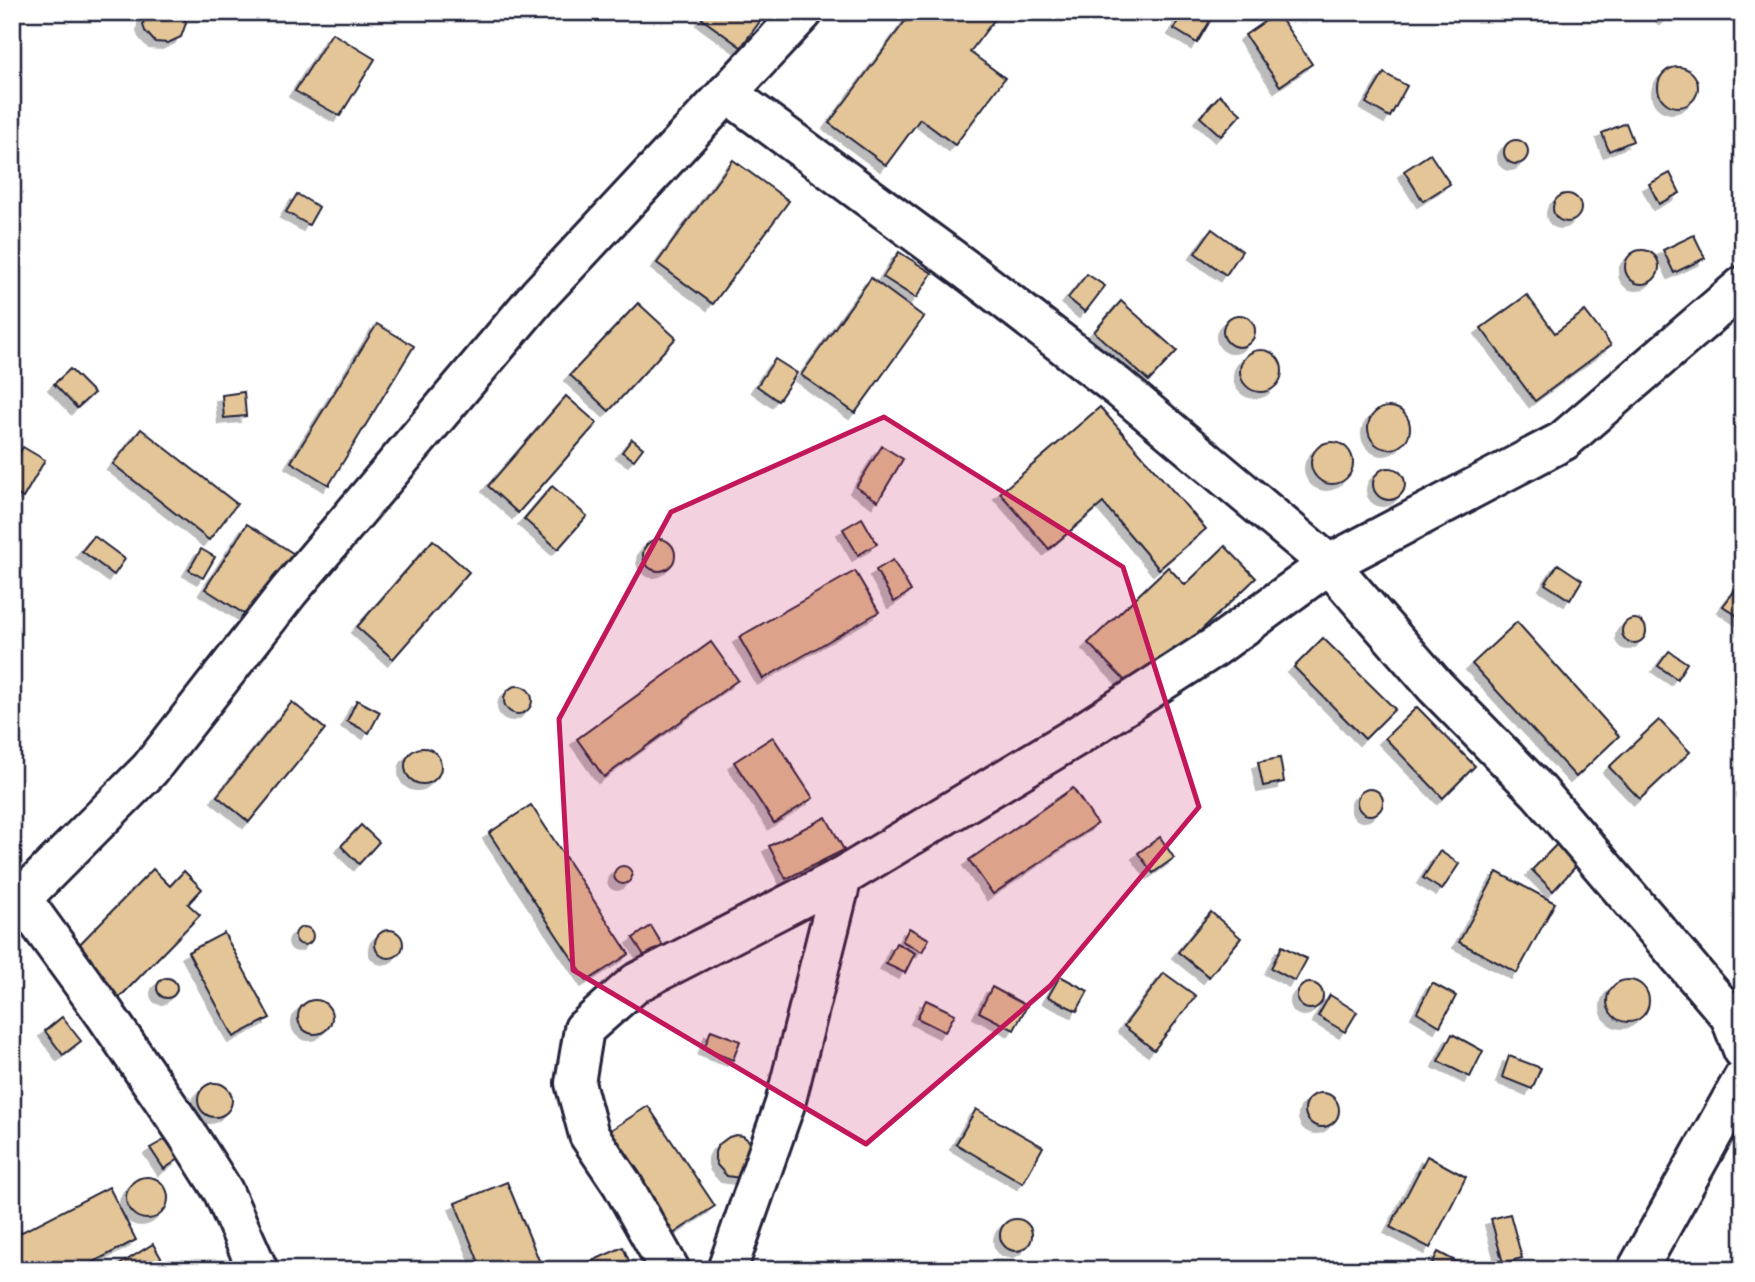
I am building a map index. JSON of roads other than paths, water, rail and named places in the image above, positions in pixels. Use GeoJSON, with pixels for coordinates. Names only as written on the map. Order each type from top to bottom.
{"type":"FeatureCollection","features":[{"type":"Feature","properties":{"kind":"street"},"geometry":{"type":"LineString","coordinates":[[258,1270],[223,1191],[187,1134],[105,1014],[17,903],[150,769],[289,591],[539,295],[803,12]]}},
{"type":"Feature","properties":{"kind":"street"},"geometry":{"type":"LineString","coordinates":[[727,93],[968,271],[1108,379],[1329,564],[1434,685],[1539,792],[1738,1023]]}},
{"type":"Feature","properties":{"kind":"street"},"geometry":{"type":"LineString","coordinates":[[670,1270],[622,1184],[589,1135],[575,1083],[584,1028],[636,983],[842,877],[1077,736],[1214,647],[1329,564],[1563,441],[1743,286]]}},
{"type":"Feature","properties":{"kind":"street"},"geometry":{"type":"LineString","coordinates":[[727,1270],[785,1104],[842,877]]}},
{"type":"Feature","properties":{"kind":"street"},"geometry":{"type":"LineString","coordinates":[[1637,1270],[1743,1079]]}}]}
